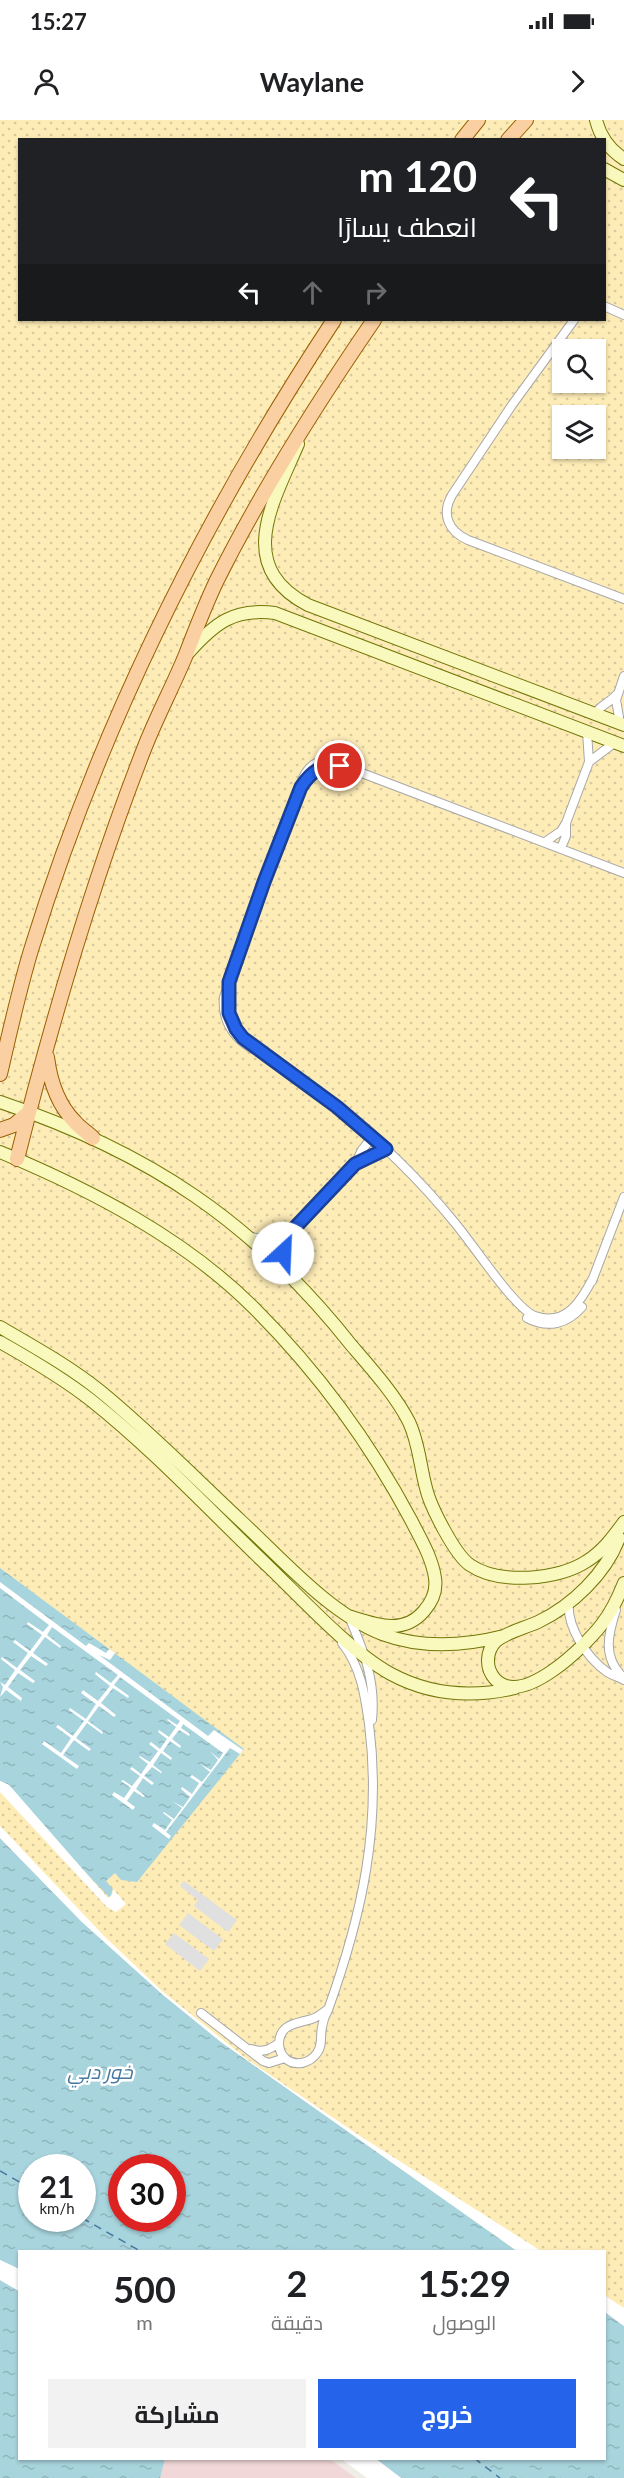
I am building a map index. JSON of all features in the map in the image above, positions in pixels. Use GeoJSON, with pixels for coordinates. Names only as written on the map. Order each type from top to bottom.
{"type":"FeatureCollection","features":[{"type":"Feature","properties":{"kind":"main road"},"geometry":{"type":"LineString","coordinates":[[464,138],[478,120]]}},
{"type":"Feature","properties":{"kind":"main road"},"geometry":{"type":"LineString","coordinates":[[509,138],[521,120]]}},
{"type":"Feature","properties":{"kind":"main road"},"geometry":{"type":"LineString","coordinates":[[510,138],[526,120]]}},
{"type":"Feature","properties":{"kind":"main road"},"geometry":{"type":"LineString","coordinates":[[596,120],[604,138]]}},
{"type":"Feature","properties":{"kind":"main road"},"geometry":{"type":"LineString","coordinates":[[606,141],[624,159]]}},
{"type":"Feature","properties":{"kind":"main road"},"geometry":{"type":"LineString","coordinates":[[606,170],[624,180]]}},
{"type":"Feature","properties":{"kind":"main road"},"geometry":{"type":"LineString","coordinates":[[0,1074],[33,945],[60,866],[90,785],[140,666],[184,574],[237,475],[284,396],[333,321]]}},
{"type":"Feature","properties":{"kind":"main road"},"geometry":{"type":"LineString","coordinates":[[17,1159],[80,934],[126,794],[162,702],[236,544],[307,425],[373,321]]}},
{"type":"Feature","properties":{"kind":"main road"},"geometry":{"type":"LineString","coordinates":[[307,425],[271,508],[264,536],[268,566],[284,589],[308,605],[622,724]]}},
{"type":"Feature","properties":{"kind":"main road"},"geometry":{"type":"LineString","coordinates":[[184,658],[203,636],[224,620],[249,612],[275,613],[619,745]]}},
{"type":"Feature","properties":{"kind":"main road"},"geometry":{"type":"LineString","coordinates":[[0,1044],[11,1029]]}},
{"type":"Feature","properties":{"kind":"main road"},"geometry":{"type":"LineString","coordinates":[[47,1048],[49,1073],[60,1103],[73,1120],[93,1138]]}},
{"type":"Feature","properties":{"kind":"main road"},"geometry":{"type":"LineString","coordinates":[[0,1102],[93,1138],[151,1167],[183,1186],[249,1237],[285,1270],[341,1332],[408,1421],[417,1444],[426,1490],[453,1548],[468,1564],[486,1574],[510,1577],[529,1578],[568,1570],[585,1563],[601,1552],[624,1524]]}},
{"type":"Feature","properties":{"kind":"main road"},"geometry":{"type":"LineString","coordinates":[[0,1130],[14,1125],[29,1112]]}},
{"type":"Feature","properties":{"kind":"main road"},"geometry":{"type":"LineString","coordinates":[[0,1152],[94,1196],[158,1232],[224,1280],[282,1337],[357,1433],[382,1469],[415,1527],[429,1557],[435,1580],[435,1592],[430,1604],[413,1621],[388,1627],[348,1616]]}},
{"type":"Feature","properties":{"kind":"main road"},"geometry":{"type":"LineString","coordinates":[[0,1327],[54,1358],[99,1390],[314,1588],[348,1616],[384,1635],[422,1644],[462,1644],[504,1636],[542,1620],[569,1602],[593,1579],[606,1561],[624,1524]]}},
{"type":"Feature","properties":{"kind":"main road"},"geometry":{"type":"LineString","coordinates":[[0,1342],[62,1379],[112,1418],[319,1615],[366,1656],[391,1674],[432,1690],[472,1694],[514,1688],[548,1673],[584,1645],[604,1621],[623,1586]]}},
{"type":"Feature","properties":{"kind":"main road"},"geometry":{"type":"LineString","coordinates":[[504,1636],[491,1649],[488,1667],[498,1682],[514,1688]]}},
{"type":"Feature","properties":{"kind":"street"},"geometry":{"type":"LineString","coordinates":[[606,307],[624,315]]}},
{"type":"Feature","properties":{"kind":"street"},"geometry":{"type":"LineString","coordinates":[[572,321],[505,415],[452,495],[446,511],[447,519],[450,527],[461,537],[624,599]]}},
{"type":"Feature","properties":{"kind":"street"},"geometry":{"type":"LineString","coordinates":[[594,714],[617,695],[624,676]]}},
{"type":"Feature","properties":{"kind":"street"},"geometry":{"type":"LineString","coordinates":[[617,695],[622,724]]}},
{"type":"Feature","properties":{"kind":"street"},"geometry":{"type":"LineString","coordinates":[[545,842],[561,831],[566,823],[589,762],[587,732]]}},
{"type":"Feature","properties":{"kind":"street"},"geometry":{"type":"LineString","coordinates":[[589,762],[619,745]]}},
{"type":"Feature","properties":{"kind":"street"},"geometry":{"type":"LineString","coordinates":[[624,873],[335,761],[320,761],[308,770],[267,872],[229,982],[228,1007],[233,1024],[243,1038],[337,1107],[386,1149],[445,1210],[505,1288],[516,1307],[528,1319],[536,1323],[554,1324],[570,1319],[582,1307],[624,1197]]}},
{"type":"Feature","properties":{"kind":"street"},"geometry":{"type":"LineString","coordinates":[[561,848],[566,836],[566,823]]}},
{"type":"Feature","properties":{"kind":"street"},"geometry":{"type":"LineString","coordinates":[[285,1270],[283,1253],[287,1236],[355,1164],[372,1137]]}},
{"type":"Feature","properties":{"kind":"street"},"geometry":{"type":"LineString","coordinates":[[355,1164],[386,1149]]}},
{"type":"Feature","properties":{"kind":"street"},"geometry":{"type":"LineString","coordinates":[[249,1237],[268,1239],[287,1236]]}},
{"type":"Feature","properties":{"kind":"street"},"geometry":{"type":"LineString","coordinates":[[623,1586],[608,1640],[612,1664],[624,1679]]}},
{"type":"Feature","properties":{"kind":"street"},"geometry":{"type":"LineString","coordinates":[[569,1602],[568,1611],[572,1624],[584,1645],[607,1672],[624,1679]]}},
{"type":"Feature","properties":{"kind":"street"},"geometry":{"type":"LineString","coordinates":[[319,1615],[345,1647],[359,1673],[371,1738]]}},
{"type":"Feature","properties":{"kind":"street"},"geometry":{"type":"LineString","coordinates":[[328,2010],[317,2017],[296,2021],[280,2034],[279,2050],[285,2058],[298,2064],[307,2062],[316,2056],[321,2048],[322,2027],[328,2010],[354,1934],[366,1879],[373,1804],[372,1686],[366,1656],[348,1616]]}},
{"type":"Feature","properties":{"kind":"street"},"geometry":{"type":"LineString","coordinates":[[201,2013],[269,2063],[285,2058]]}},
{"type":"Feature","properties":{"kind":"street"},"geometry":{"type":"LineString","coordinates":[[247,2048],[259,2052],[268,2050],[279,2043]]}},
{"type":"Feature","properties":{"kind":"shaded area"},"geometry":{"type":"Polygon","coordinates":[[[184,1881],[237,1920],[228,1932],[194,1906],[198,1900],[180,1886],[184,1881]]]}},
{"type":"Feature","properties":{"kind":"shaded area"},"geometry":{"type":"Polygon","coordinates":[[[188,1913],[223,1939],[214,1951],[179,1925],[188,1913]]]}},
{"type":"Feature","properties":{"kind":"shaded area"},"geometry":{"type":"Polygon","coordinates":[[[174,1933],[209,1959],[200,1971],[165,1944],[174,1933]]]}},
{"type":"Feature","properties":{"kind":"shaded area"},"geometry":{"type":"Polygon","coordinates":[[[164,2460],[331,2460],[356,2478],[160,2478],[164,2460]]]}},
{"type":"Feature","properties":{"kind":"sand"},"geometry":{"type":"Polygon","coordinates":[[[0,120],[624,120],[624,2326],[606,2313],[606,2250],[516,2250],[221,2042],[162,1994],[0,1838],[0,1781],[106,1882],[115,1873],[134,1883],[243,1749],[0,1568],[0,120]]]}},
{"type":"Feature","properties":{"kind":"water"},"geometry":{"type":"Polygon","coordinates":[[[0,1568],[244,1749],[137,1882],[121,1880],[115,1873],[106,1881],[113,1889],[110,1898],[9,1785],[0,1781],[0,1568]]]}},
{"type":"Feature","properties":{"kind":"water","name":"خور دبي"},"geometry":{"type":"Polygon","coordinates":[[[0,1838],[82,1922],[162,1994],[221,2042],[516,2250],[18,2250],[18,2269],[0,2260],[0,1838]]]}},
{"type":"Feature","properties":{"kind":"water"},"geometry":{"type":"Polygon","coordinates":[[[0,2280],[18,2290],[18,2460],[165,2460],[160,2478],[0,2478],[0,2280]]]}},
{"type":"Feature","properties":{"kind":"water"},"geometry":{"type":"Polygon","coordinates":[[[606,2313],[624,2326],[624,2478],[401,2478],[377,2460],[606,2460],[606,2313]]]}},
{"type":"Feature","properties":{"kind":"pier"},"geometry":{"type":"Polygon","coordinates":[[[0,1582],[86,1646],[89,1643],[106,1653],[109,1649],[115,1653],[110,1660],[99,1655],[208,1736],[214,1730],[243,1750],[240,1754],[230,1748],[166,1832],[171,1836],[169,1839],[152,1826],[154,1823],[165,1830],[172,1820],[163,1813],[174,1819],[182,1808],[172,1801],[183,1807],[190,1797],[181,1789],[182,1787],[192,1794],[199,1783],[190,1777],[192,1775],[202,1782],[210,1772],[200,1764],[211,1770],[218,1760],[210,1751],[219,1759],[223,1753],[183,1724],[181,1728],[190,1734],[189,1736],[179,1730],[172,1739],[181,1746],[180,1748],[170,1741],[163,1751],[172,1758],[171,1760],[161,1753],[153,1765],[162,1772],[152,1767],[144,1776],[154,1783],[152,1785],[143,1778],[136,1789],[145,1796],[134,1791],[127,1801],[135,1807],[133,1810],[112,1795],[114,1792],[124,1798],[131,1788],[121,1781],[132,1786],[140,1776],[130,1769],[132,1767],[141,1774],[148,1764],[139,1757],[150,1762],[158,1751],[149,1744],[151,1742],[160,1749],[167,1739],[158,1732],[159,1730],[169,1737],[176,1727],[167,1720],[177,1725],[180,1721],[120,1677],[114,1685],[129,1696],[128,1698],[113,1688],[101,1703],[116,1715],[114,1717],[99,1706],[88,1721],[103,1732],[102,1734],[87,1723],[76,1738],[91,1749],[89,1751],[74,1740],[63,1755],[79,1766],[77,1769],[42,1744],[44,1741],[61,1753],[71,1738],[56,1727],[58,1725],[73,1736],[84,1721],[69,1710],[70,1708],[86,1719],[96,1704],[81,1693],[83,1690],[98,1701],[110,1686],[95,1674],[96,1672],[111,1683],[118,1675],[52,1627],[47,1635],[61,1646],[60,1648],[45,1637],[33,1653],[48,1664],[46,1666],[31,1656],[20,1670],[35,1681],[33,1683],[18,1673],[8,1687],[22,1698],[21,1701],[6,1690],[0,1697],[3,1687],[0,1682],[5,1685],[15,1670],[1,1659],[2,1657],[17,1668],[28,1653],[13,1642],[15,1640],[30,1651],[42,1635],[27,1624],[28,1622],[43,1632],[49,1625],[0,1588],[0,1582]]]}},
{"type":"Feature","properties":{"kind":"pier"},"geometry":{"type":"Polygon","coordinates":[[[0,1781],[9,1785],[108,1898],[112,1895],[113,1889],[126,1904],[116,1912],[107,1907],[0,1792],[0,1781]]]}},
{"type":"Feature","properties":{"kind":"pier"},"geometry":{"type":"Polygon","coordinates":[[[0,1826],[104,1936],[162,1991],[248,2060],[360,2136],[539,2250],[516,2250],[221,2042],[162,1994],[82,1922],[0,1838],[0,1826]]]}},
{"type":"Feature","properties":{"kind":"pier"},"geometry":{"type":"Polygon","coordinates":[[[0,2260],[18,2269],[18,2290],[0,2280],[0,2260]]]}},
{"type":"Feature","properties":{"kind":"pier"},"geometry":{"type":"Polygon","coordinates":[[[606,2296],[624,2308],[624,2326],[606,2313],[606,2296]]]}},
{"type":"Feature","properties":{"kind":"pier"},"geometry":{"type":"Polygon","coordinates":[[[342,2460],[377,2460],[401,2478],[367,2478],[342,2460]]]}},
{"type":"Feature","properties":{"kind":"ferry route"},"geometry":{"type":"LineString","coordinates":[[0,2171],[18,2181]]}},
{"type":"Feature","properties":{"kind":"ferry route"},"geometry":{"type":"LineString","coordinates":[[96,2226],[138,2250]]}},
{"type":"Feature","properties":{"kind":"ferry route"},"geometry":{"type":"LineString","coordinates":[[477,2460],[500,2478]]}},
{"type":"Feature","properties":{"kind":"route"},"geometry":{"type":"LineString","coordinates":[[283,1253],[287,1236],[355,1164],[386,1149],[310,1085],[243,1038],[233,1024],[228,1007],[229,982],[264,882],[301,787],[306,779],[319,768],[329,765],[340,766]]}}]}
